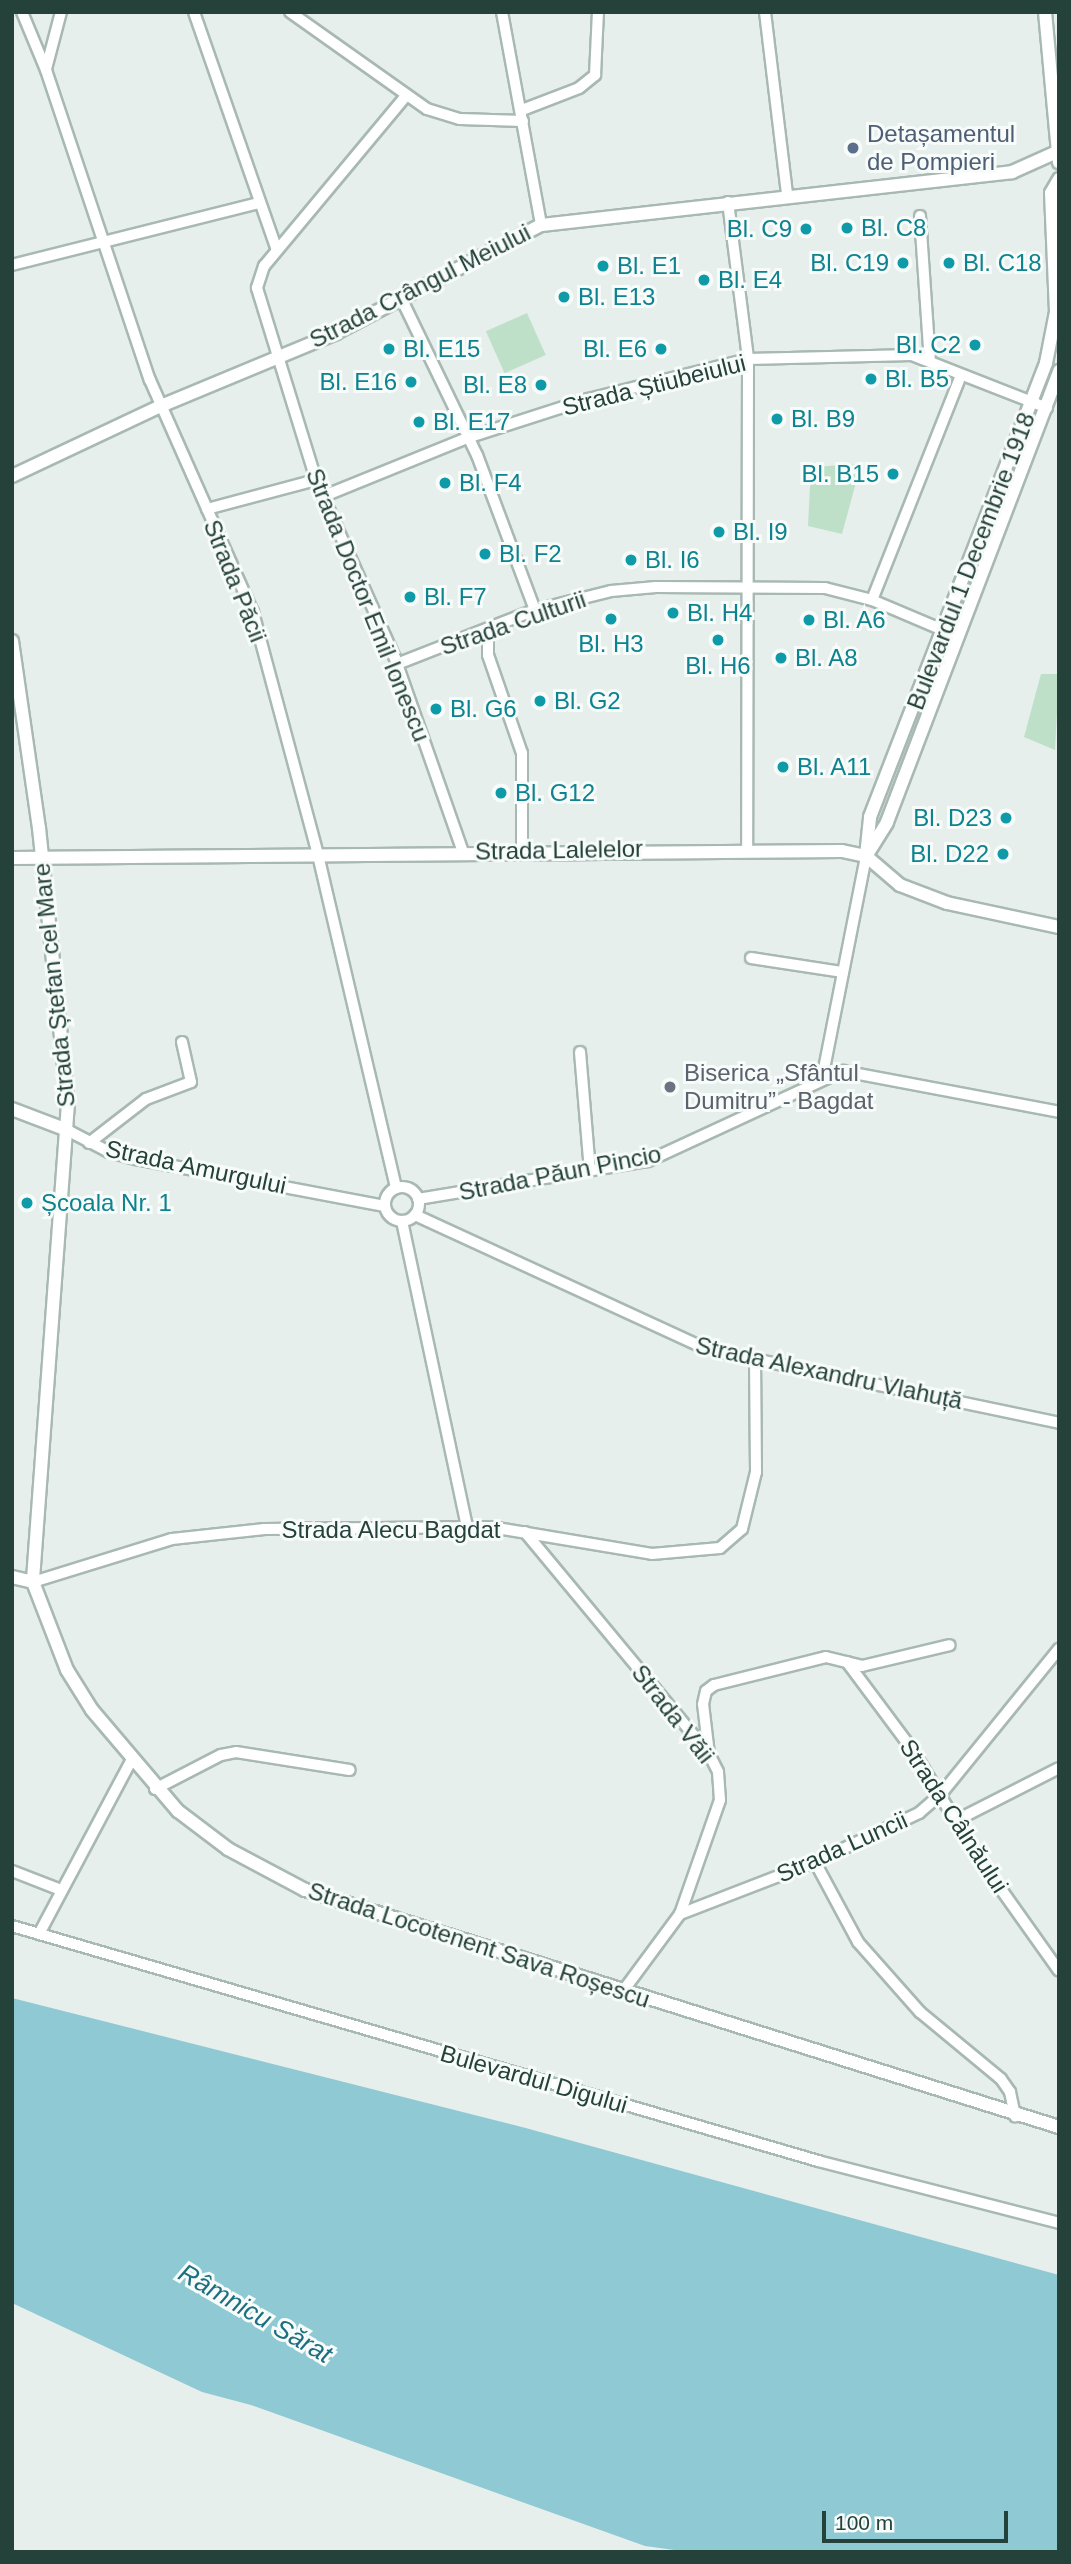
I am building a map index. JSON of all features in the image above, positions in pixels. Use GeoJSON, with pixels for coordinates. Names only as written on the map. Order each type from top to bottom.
{"type":"FeatureCollection","features":[{"type":"Feature","properties":{"kind":"street","name":"Strada Păcii"},"geometry":{"type":"LineString","coordinates":[[22,12],[46,70],[160,406],[253,612],[318,855],[396,1188]]}},
{"type":"Feature","properties":{"kind":"street"},"geometry":{"type":"LineString","coordinates":[[46,70],[61,12]]}},
{"type":"Feature","properties":{"kind":"street"},"geometry":{"type":"LineString","coordinates":[[194,12],[258,203],[277,250]]}},
{"type":"Feature","properties":{"kind":"street"},"geometry":{"type":"LineString","coordinates":[[290,12],[405,97],[460,119],[523,115],[579,88],[595,75],[598,12]]}},
{"type":"Feature","properties":{"kind":"street"},"geometry":{"type":"LineString","coordinates":[[502,12],[523,115],[541,225]]}},
{"type":"Feature","properties":{"kind":"street"},"geometry":{"type":"LineString","coordinates":[[765,12],[787,195]]}},
{"type":"Feature","properties":{"kind":"street"},"geometry":{"type":"LineString","coordinates":[[1045,12],[1058,155]]}},
{"type":"Feature","properties":{"kind":"street","name":"Strada Doctor Emil Ionescu"},"geometry":{"type":"LineString","coordinates":[[405,97],[264,266],[257,288],[276,358],[316,480],[397,664],[463,852]]}},
{"type":"Feature","properties":{"kind":"street","name":"Strada Crângul Meiului"},"geometry":{"type":"LineString","coordinates":[[12,476],[160,406],[276,358],[402,300],[541,225],[787,195],[1012,172],[1058,155]]}},
{"type":"Feature","properties":{"kind":"street","name":"Bulevardul 1 Decembrie 1918"},"geometry":{"type":"LineString","coordinates":[[822,1079],[866,856],[870,817],[1032,403],[1051,347],[1056,312],[1051,193],[1059,179]]}},
{"type":"Feature","properties":{"kind":"street"},"geometry":{"type":"LineString","coordinates":[[728,202],[748,359],[751,710],[747,848]]}},
{"type":"Feature","properties":{"kind":"street"},"geometry":{"type":"LineString","coordinates":[[12,265],[258,203]]}},
{"type":"Feature","properties":{"kind":"street"},"geometry":{"type":"LineString","coordinates":[[920,216],[930,362]]}},
{"type":"Feature","properties":{"kind":"street"},"geometry":{"type":"LineString","coordinates":[[402,300],[467,438],[535,610]]}},
{"type":"Feature","properties":{"kind":"street","name":"Strada Știubeiului"},"geometry":{"type":"LineString","coordinates":[[324,496],[467,438],[588,399],[748,359],[893,354],[930,362],[1047,408]]}},
{"type":"Feature","properties":{"kind":"street","name":"Bulevardul 1 Decembrie 1918"},"geometry":{"type":"LineString","coordinates":[[866,856],[887,822],[1059,371]]}},
{"type":"Feature","properties":{"kind":"street"},"geometry":{"type":"LineString","coordinates":[[872,600],[961,375]]}},
{"type":"Feature","properties":{"kind":"street"},"geometry":{"type":"LineString","coordinates":[[207,509],[316,480]]}},
{"type":"Feature","properties":{"kind":"street","name":"Strada Culturii"},"geometry":{"type":"LineString","coordinates":[[397,664],[535,610],[634,588],[749,585],[825,588],[872,600],[957,636]]}},
{"type":"Feature","properties":{"kind":"street"},"geometry":{"type":"LineString","coordinates":[[488,629],[488,655],[521,745],[522,851]]}},
{"type":"Feature","properties":{"kind":"street","name":"Strada Ștefan cel Mare"},"geometry":{"type":"LineString","coordinates":[[12,641],[41,859],[68,1103],[33,1582]]}},
{"type":"Feature","properties":{"kind":"street","name":"Strada Lalelelor"},"geometry":{"type":"LineString","coordinates":[[12,858],[747,848],[842,850],[866,856]]}},
{"type":"Feature","properties":{"kind":"street"},"geometry":{"type":"LineString","coordinates":[[866,856],[900,885],[947,903],[1059,927]]}},
{"type":"Feature","properties":{"kind":"street"},"geometry":{"type":"LineString","coordinates":[[751,958],[843,972]]}},
{"type":"Feature","properties":{"kind":"street"},"geometry":{"type":"LineString","coordinates":[[89,1143],[146,1098],[191,1082],[182,1042]]}},
{"type":"Feature","properties":{"kind":"street"},"geometry":{"type":"LineString","coordinates":[[580,1052],[590,1171]]}},
{"type":"Feature","properties":{"kind":"street","name":"Strada Păun Pincio"},"geometry":{"type":"LineString","coordinates":[[418,1199],[648,1161],[676,1151],[822,1079],[856,1072],[1059,1112]]}},
{"type":"Feature","properties":{"kind":"street","name":"Strada Amurgului"},"geometry":{"type":"LineString","coordinates":[[12,1110],[67,1130],[89,1143],[136,1159],[385,1206]]}},
{"type":"Feature","properties":{"kind":"street"},"geometry":{"type":"LineString","coordinates":[[396,1188],[410,1190],[418,1199],[415,1215],[402,1221],[391,1217],[385,1206],[387,1196],[396,1188]]}},
{"type":"Feature","properties":{"kind":"street","name":"Strada Alexandru Vlahuță"},"geometry":{"type":"LineString","coordinates":[[415,1215],[675,1338],[755,1359],[1059,1423]]}},
{"type":"Feature","properties":{"kind":"street"},"geometry":{"type":"LineString","coordinates":[[402,1221],[467,1526]]}},
{"type":"Feature","properties":{"kind":"street","name":"Strada Alecu Bagdat"},"geometry":{"type":"LineString","coordinates":[[33,1582],[184,1536],[264,1529],[467,1526],[524,1532],[652,1554],[701,1553],[733,1540],[746,1519],[760,1446],[755,1359]]}},
{"type":"Feature","properties":{"kind":"street","name":"Strada Văii"},"geometry":{"type":"LineString","coordinates":[[524,1532],[709,1754],[718,1772],[720,1800],[680,1914],[622,1991]]}},
{"type":"Feature","properties":{"kind":"street"},"geometry":{"type":"LineString","coordinates":[[12,1577],[33,1582]]}},
{"type":"Feature","properties":{"kind":"street","name":"Strada Locotenent Sava Roșescu"},"geometry":{"type":"LineString","coordinates":[[33,1582],[67,1670],[131,1761],[155,1789],[215,1840],[295,1886],[1015,2116],[1059,2127]]}},
{"type":"Feature","properties":{"kind":"street"},"geometry":{"type":"LineString","coordinates":[[709,1754],[703,1704],[706,1690],[714,1685],[826,1657],[862,1666],[950,1645]]}},
{"type":"Feature","properties":{"kind":"street","name":"Strada Luncii"},"geometry":{"type":"LineString","coordinates":[[680,1914],[815,1861],[903,1822],[941,1794],[1057,1657]]}},
{"type":"Feature","properties":{"kind":"street","name":"Strada Câlnăului"},"geometry":{"type":"LineString","coordinates":[[847,1662],[941,1794],[1059,1972]]}},
{"type":"Feature","properties":{"kind":"street"},"geometry":{"type":"LineString","coordinates":[[155,1789],[221,1755],[236,1752],[350,1770]]}},
{"type":"Feature","properties":{"kind":"street"},"geometry":{"type":"LineString","coordinates":[[39,1934],[131,1761]]}},
{"type":"Feature","properties":{"kind":"street"},"geometry":{"type":"LineString","coordinates":[[957,1820],[1059,1769]]}},
{"type":"Feature","properties":{"kind":"street"},"geometry":{"type":"LineString","coordinates":[[815,1861],[858,1942],[920,2012],[1001,2079],[1010,2092],[1015,2116]]}},
{"type":"Feature","properties":{"kind":"street"},"geometry":{"type":"LineString","coordinates":[[12,1871],[61,1890]]}},
{"type":"Feature","properties":{"kind":"street","name":"Bulevardul Digului"},"geometry":{"type":"LineString","coordinates":[[12,1926],[818,2161],[1059,2223]]}},
{"type":"Feature","properties":{"kind":"green space"},"geometry":{"type":"Polygon","coordinates":[[[527,313],[546,355],[505,373],[486,331],[527,313]]]}},
{"type":"Feature","properties":{"kind":"green space"},"geometry":{"type":"Polygon","coordinates":[[[861,464],[842,534],[808,526],[811,467],[861,464]]]}},
{"type":"Feature","properties":{"kind":"green space"},"geometry":{"type":"Polygon","coordinates":[[[1041,674],[1059,674],[1055,750],[1024,737],[1041,674]]]}},
{"type":"Feature","properties":{"kind":"water","name":"Râmnicu Sărat"},"geometry":{"type":"Polygon","coordinates":[[[12,1998],[522,2127],[1059,2275],[1059,2552],[689,2552],[645,2546],[251,2405],[202,2392],[12,2303],[12,1998]]]}},
{"type":"Feature","properties":{"kind":"place","name":"Detașamentul de Pompieri"},"geometry":{"type":"Point","coordinates":[853,148]}},
{"type":"Feature","properties":{"kind":"place","name":"Bl. C8"},"geometry":{"type":"Point","coordinates":[847,228]}},
{"type":"Feature","properties":{"kind":"place","name":"Bl. C9"},"geometry":{"type":"Point","coordinates":[806,229]}},
{"type":"Feature","properties":{"kind":"place","name":"Bl. C19"},"geometry":{"type":"Point","coordinates":[903,263]}},
{"type":"Feature","properties":{"kind":"place","name":"Bl. C18"},"geometry":{"type":"Point","coordinates":[949,263]}},
{"type":"Feature","properties":{"kind":"place","name":"Bl. E1"},"geometry":{"type":"Point","coordinates":[603,266]}},
{"type":"Feature","properties":{"kind":"place","name":"Bl. E4"},"geometry":{"type":"Point","coordinates":[704,280]}},
{"type":"Feature","properties":{"kind":"place","name":"Bl. E13"},"geometry":{"type":"Point","coordinates":[564,297]}},
{"type":"Feature","properties":{"kind":"place","name":"Bl. C2"},"geometry":{"type":"Point","coordinates":[975,345]}},
{"type":"Feature","properties":{"kind":"place","name":"Bl. E15"},"geometry":{"type":"Point","coordinates":[389,349]}},
{"type":"Feature","properties":{"kind":"place","name":"Bl. E6"},"geometry":{"type":"Point","coordinates":[661,349]}},
{"type":"Feature","properties":{"kind":"place","name":"Bl. B5"},"geometry":{"type":"Point","coordinates":[871,379]}},
{"type":"Feature","properties":{"kind":"place","name":"Bl. E16"},"geometry":{"type":"Point","coordinates":[411,382]}},
{"type":"Feature","properties":{"kind":"place","name":"Bl. E8"},"geometry":{"type":"Point","coordinates":[541,385]}},
{"type":"Feature","properties":{"kind":"place","name":"Bl. B9"},"geometry":{"type":"Point","coordinates":[777,419]}},
{"type":"Feature","properties":{"kind":"place","name":"Bl. E17"},"geometry":{"type":"Point","coordinates":[419,422]}},
{"type":"Feature","properties":{"kind":"place","name":"Bl. B15"},"geometry":{"type":"Point","coordinates":[893,474]}},
{"type":"Feature","properties":{"kind":"place","name":"Bl. F4"},"geometry":{"type":"Point","coordinates":[445,483]}},
{"type":"Feature","properties":{"kind":"place","name":"Bl. I9"},"geometry":{"type":"Point","coordinates":[719,532]}},
{"type":"Feature","properties":{"kind":"place","name":"Bl. F2"},"geometry":{"type":"Point","coordinates":[485,554]}},
{"type":"Feature","properties":{"kind":"place","name":"Bl. I6"},"geometry":{"type":"Point","coordinates":[631,560]}},
{"type":"Feature","properties":{"kind":"place","name":"Bl. F7"},"geometry":{"type":"Point","coordinates":[410,597]}},
{"type":"Feature","properties":{"kind":"place","name":"Bl. H4"},"geometry":{"type":"Point","coordinates":[673,613]}},
{"type":"Feature","properties":{"kind":"place","name":"Bl. H3"},"geometry":{"type":"Point","coordinates":[611,619]}},
{"type":"Feature","properties":{"kind":"place","name":"Bl. A6"},"geometry":{"type":"Point","coordinates":[809,620]}},
{"type":"Feature","properties":{"kind":"place","name":"Bl. H6"},"geometry":{"type":"Point","coordinates":[718,640]}},
{"type":"Feature","properties":{"kind":"place","name":"Bl. A8"},"geometry":{"type":"Point","coordinates":[781,658]}},
{"type":"Feature","properties":{"kind":"place","name":"Bl. G2"},"geometry":{"type":"Point","coordinates":[540,701]}},
{"type":"Feature","properties":{"kind":"place","name":"Bl. G6"},"geometry":{"type":"Point","coordinates":[436,709]}},
{"type":"Feature","properties":{"kind":"place","name":"Bl. A11"},"geometry":{"type":"Point","coordinates":[783,767]}},
{"type":"Feature","properties":{"kind":"place","name":"Bl. G12"},"geometry":{"type":"Point","coordinates":[501,793]}},
{"type":"Feature","properties":{"kind":"place","name":"Bl. D23"},"geometry":{"type":"Point","coordinates":[1006,818]}},
{"type":"Feature","properties":{"kind":"place","name":"Bl. D22"},"geometry":{"type":"Point","coordinates":[1003,854]}},
{"type":"Feature","properties":{"kind":"place","name":"Biserica „Sfântul Dumitru” - Bagdat"},"geometry":{"type":"Point","coordinates":[670,1087]}},
{"type":"Feature","properties":{"kind":"place","name":"Școala Nr. 1"},"geometry":{"type":"Point","coordinates":[27,1203]}}]}
